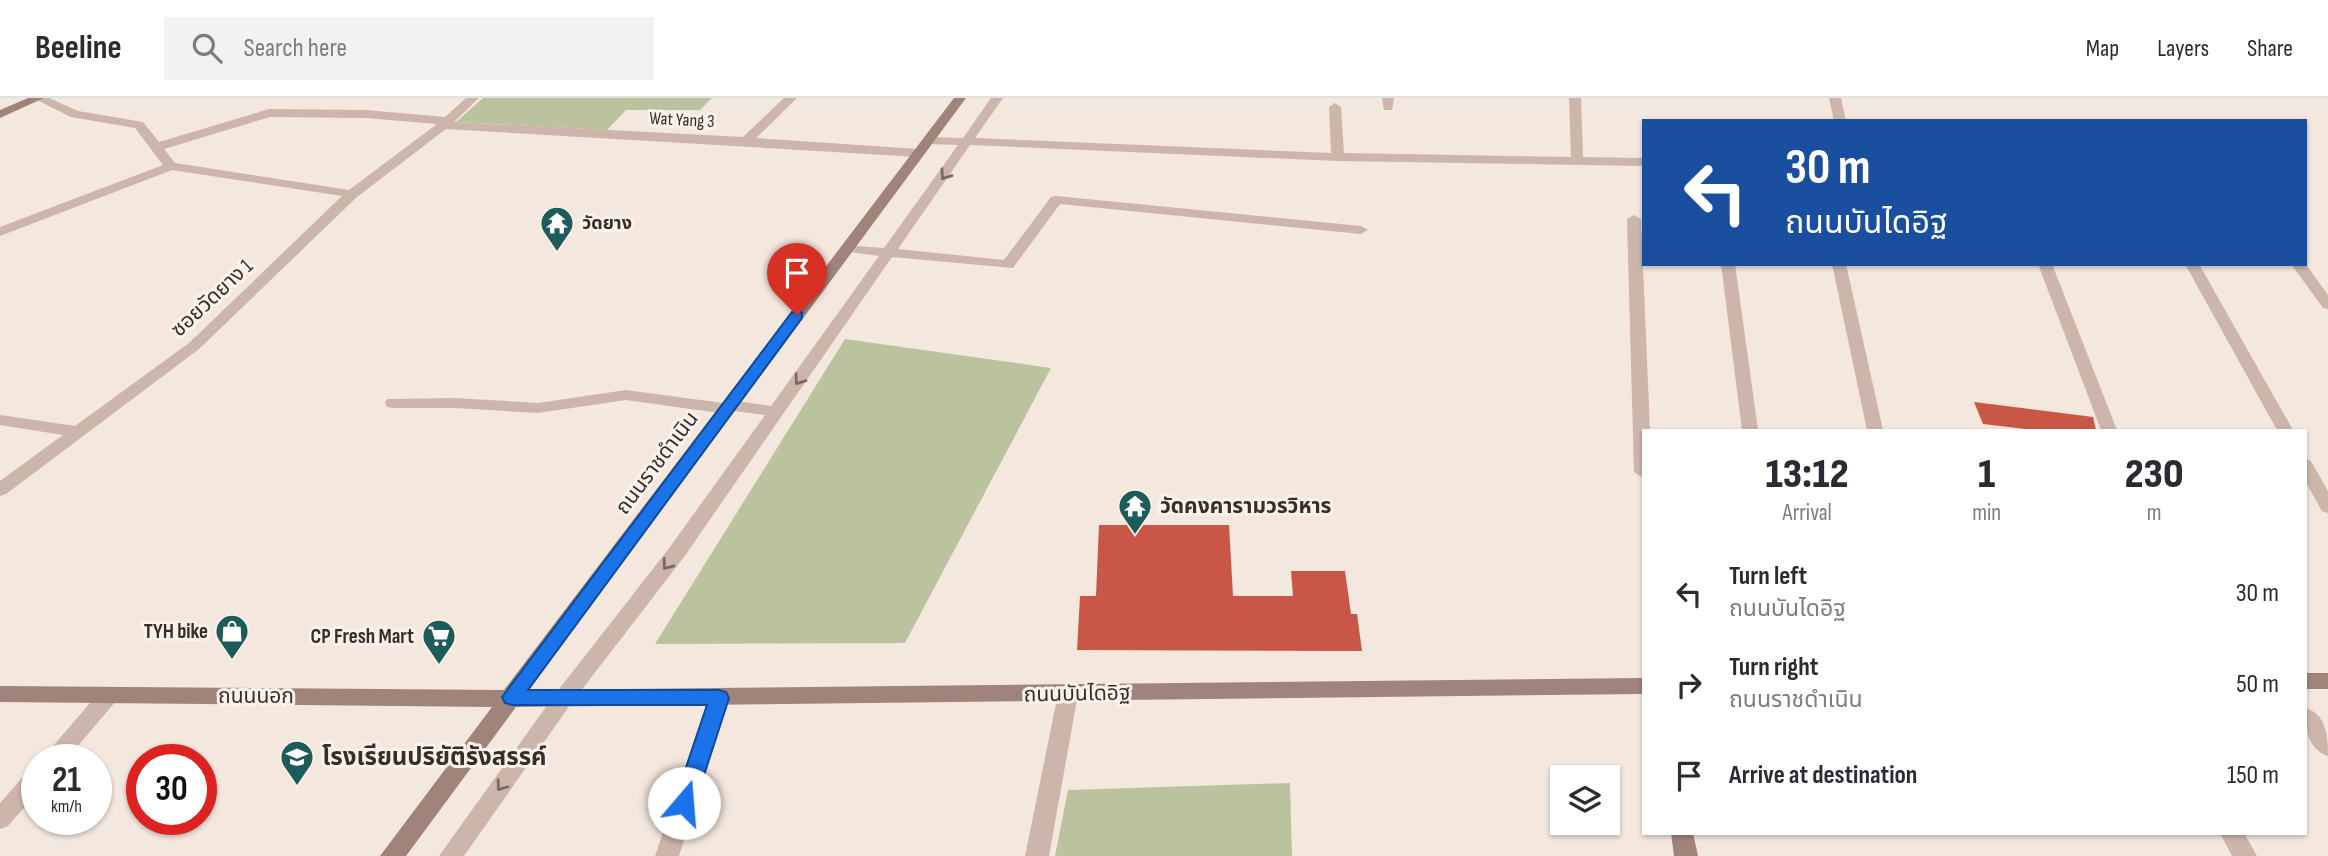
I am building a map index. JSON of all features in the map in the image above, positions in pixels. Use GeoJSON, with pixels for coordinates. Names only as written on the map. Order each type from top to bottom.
{"type":"FeatureCollection","features":[{"type":"Feature","properties":{"kind":"main road"},"geometry":{"type":"LineString","coordinates":[[0,114],[39,98]]}},
{"type":"Feature","properties":{"kind":"main road","name":"ถนนราชดำเนิน"},"geometry":{"type":"LineString","coordinates":[[392,856],[960,98]]}},
{"type":"Feature","properties":{"kind":"main road"},"geometry":{"type":"LineString","coordinates":[[2307,681],[2328,681]]}},
{"type":"Feature","properties":{"kind":"main road","name":"ถนนบันไดอิฐ"},"geometry":{"type":"LineString","coordinates":[[512,697],[719,698],[1642,686]]}},
{"type":"Feature","properties":{"kind":"main road","name":"ถนนนอก"},"geometry":{"type":"LineString","coordinates":[[0,694],[512,697]]}},
{"type":"Feature","properties":{"kind":"main road"},"geometry":{"type":"LineString","coordinates":[[1682,835],[1686,856]]}},
{"type":"Feature","properties":{"kind":"street"},"geometry":{"type":"LineString","coordinates":[[39,98],[75,114],[139,125],[171,166]]}},
{"type":"Feature","properties":{"kind":"street","name":"ซอยวัดยาง 1"},"geometry":{"type":"LineString","coordinates":[[0,490],[194,346],[352,194],[445,123],[473,98]]}},
{"type":"Feature","properties":{"kind":"street"},"geometry":{"type":"LineString","coordinates":[[747,141],[791,98]]}},
{"type":"Feature","properties":{"kind":"street"},"geometry":{"type":"LineString","coordinates":[[451,856],[563,699],[670,562],[997,98]]}},
{"type":"Feature","properties":{"kind":"street"},"geometry":{"type":"LineString","coordinates":[[1575,98],[1577,161]]}},
{"type":"Feature","properties":{"kind":"street"},"geometry":{"type":"LineString","coordinates":[[1835,98],[1840,119]]}},
{"type":"Feature","properties":{"kind":"street"},"geometry":{"type":"LineString","coordinates":[[1335,107],[1338,157]]}},
{"type":"Feature","properties":{"kind":"street","name":"Wat Yang 3"},"geometry":{"type":"LineString","coordinates":[[156,146],[269,113],[366,114],[445,123],[747,141],[923,147],[968,142],[1338,157],[1642,162]]}},
{"type":"Feature","properties":{"kind":"street"},"geometry":{"type":"LineString","coordinates":[[0,232],[171,166],[352,194]]}},
{"type":"Feature","properties":{"kind":"street"},"geometry":{"type":"LineString","coordinates":[[847,248],[1008,265],[1056,200],[1361,230]]}},
{"type":"Feature","properties":{"kind":"street"},"geometry":{"type":"LineString","coordinates":[[1634,219],[1642,444]]}},
{"type":"Feature","properties":{"kind":"street"},"geometry":{"type":"LineString","coordinates":[[1728,266],[1750,429]]}},
{"type":"Feature","properties":{"kind":"street"},"geometry":{"type":"LineString","coordinates":[[1839,266],[1875,429]]}},
{"type":"Feature","properties":{"kind":"street"},"geometry":{"type":"LineString","coordinates":[[2046,266],[2109,429]]}},
{"type":"Feature","properties":{"kind":"street"},"geometry":{"type":"LineString","coordinates":[[2193,266],[2284,429]]}},
{"type":"Feature","properties":{"kind":"street"},"geometry":{"type":"LineString","coordinates":[[2299,266],[2328,305]]}},
{"type":"Feature","properties":{"kind":"street"},"geometry":{"type":"LineString","coordinates":[[393,403],[455,403],[538,408],[626,395],[776,412]]}},
{"type":"Feature","properties":{"kind":"street"},"geometry":{"type":"LineString","coordinates":[[0,420],[81,432]]}},
{"type":"Feature","properties":{"kind":"street"},"geometry":{"type":"LineString","coordinates":[[2307,469],[2328,507]]}},
{"type":"Feature","properties":{"kind":"street"},"geometry":{"type":"LineString","coordinates":[[1037,856],[1068,694]]}},
{"type":"Feature","properties":{"kind":"street"},"geometry":{"type":"LineString","coordinates":[[66,744],[109,695]]}},
{"type":"Feature","properties":{"kind":"street"},"geometry":{"type":"LineString","coordinates":[[667,856],[719,698]]}},
{"type":"Feature","properties":{"kind":"street"},"geometry":{"type":"LineString","coordinates":[[2307,719],[2328,747]]}},
{"type":"Feature","properties":{"kind":"street"},"geometry":{"type":"LineString","coordinates":[[0,819],[21,795]]}},
{"type":"Feature","properties":{"kind":"street"},"geometry":{"type":"LineString","coordinates":[[2232,835],[2245,856]]}},
{"type":"Feature","properties":{"kind":"green space"},"geometry":{"type":"Polygon","coordinates":[[[483,98],[712,98],[700,110],[626,110],[607,130],[456,122],[483,98]]]}},
{"type":"Feature","properties":{"kind":"green space"},"geometry":{"type":"Polygon","coordinates":[[[845,339],[1051,368],[905,643],[655,644],[845,339]]]}},
{"type":"Feature","properties":{"kind":"green space"},"geometry":{"type":"Polygon","coordinates":[[[1290,783],[1292,856],[1055,856],[1068,790],[1290,783]]]}},
{"type":"Feature","properties":{"kind":"building"},"geometry":{"type":"Polygon","coordinates":[[[1974,402],[2093,417],[2096,429],[2026,429],[1983,424],[1974,402]]]}},
{"type":"Feature","properties":{"kind":"building"},"geometry":{"type":"Polygon","coordinates":[[[1099,525],[1229,525],[1233,596],[1293,596],[1291,571],[1345,571],[1351,614],[1357,614],[1362,651],[1077,650],[1080,596],[1096,596],[1099,525]]]}},
{"type":"Feature","properties":{"kind":"place","name":"วัดยาง"},"geometry":{"type":"Point","coordinates":[557,253]}},
{"type":"Feature","properties":{"kind":"place","name":"วัดคงคารามวรวิหาร"},"geometry":{"type":"Point","coordinates":[1135,536]}},
{"type":"Feature","properties":{"kind":"place","name":"TYH bike"},"geometry":{"type":"Point","coordinates":[232,661]}},
{"type":"Feature","properties":{"kind":"place","name":"CP Fresh Mart"},"geometry":{"type":"Point","coordinates":[439,666]}},
{"type":"Feature","properties":{"kind":"place","name":"โรงเรียนปริยัติรังสรรค์"},"geometry":{"type":"Point","coordinates":[297,787]}},
{"type":"Feature","properties":{"kind":"route"},"geometry":{"type":"LineString","coordinates":[[684,803],[719,698],[512,697],[797,315]]}}]}
